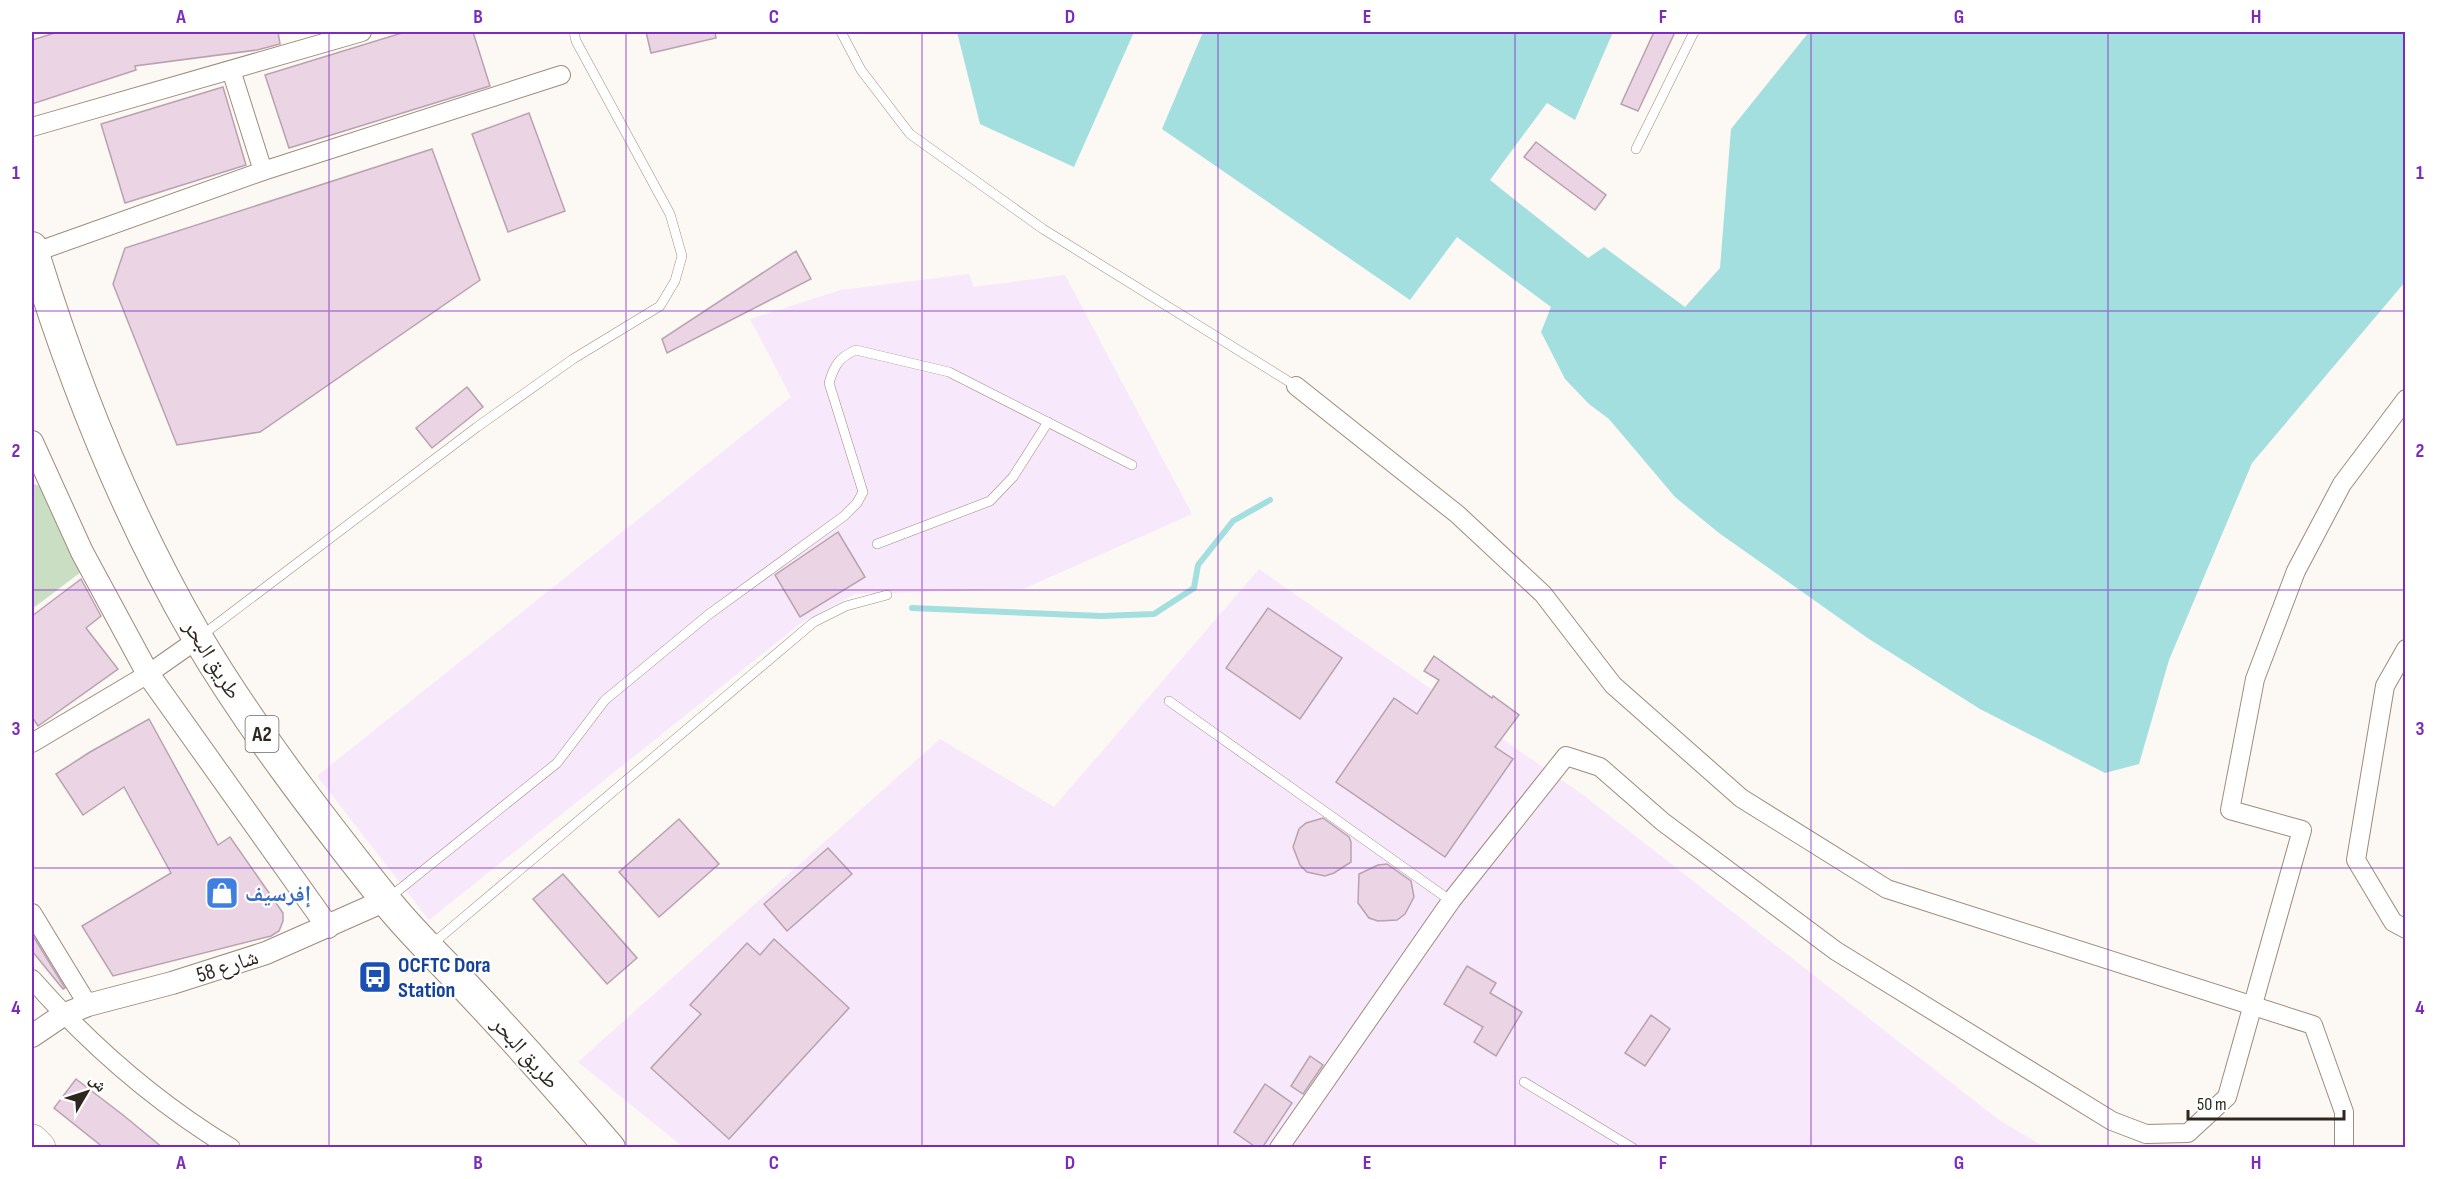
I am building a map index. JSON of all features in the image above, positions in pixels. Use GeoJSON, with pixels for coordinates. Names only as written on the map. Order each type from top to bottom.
{"type":"FeatureCollection","features":[{"type":"Feature","properties":{"kind":"highway","name":"طريق البحر"},"geometry":{"type":"LineString","coordinates":[[32,250],[59,337],[109,457],[152,556],[198,639],[272,749],[386,900],[610,1148]]}},
{"type":"Feature","properties":{"kind":"highway"},"geometry":{"type":"LineString","coordinates":[[32,1142],[39,1148]]}},
{"type":"Feature","properties":{"kind":"street"},"geometry":{"type":"LineString","coordinates":[[32,127],[362,32]]}},
{"type":"Feature","properties":{"kind":"street"},"geometry":{"type":"LineString","coordinates":[[231,70],[263,171]]}},
{"type":"Feature","properties":{"kind":"street"},"geometry":{"type":"LineString","coordinates":[[32,250],[263,171],[561,75]]}},
{"type":"Feature","properties":{"kind":"street"},"geometry":{"type":"LineString","coordinates":[[1296,386],[1457,514],[1543,594],[1613,685],[1740,798],[1887,889],[2313,1025],[2344,1112],[2344,1148]]}},
{"type":"Feature","properties":{"kind":"street"},"geometry":{"type":"LineString","coordinates":[[1279,1148],[1451,901],[1566,756],[1600,767],[1663,822],[1836,951],[2112,1121],[2146,1134],[2188,1133],[2227,1098],[2302,830],[2230,810],[2255,679],[2296,571],[2342,484],[2406,399]]}},
{"type":"Feature","properties":{"kind":"street"},"geometry":{"type":"LineString","coordinates":[[32,442],[82,552],[148,674],[328,927]]}},
{"type":"Feature","properties":{"kind":"street"},"geometry":{"type":"LineString","coordinates":[[32,743],[148,674],[198,639]]}},
{"type":"Feature","properties":{"kind":"street"},"geometry":{"type":"LineString","coordinates":[[2406,649],[2385,686],[2356,860],[2393,922],[2406,929]]}},
{"type":"Feature","properties":{"kind":"street","name":"شارع 58"},"geometry":{"type":"LineString","coordinates":[[32,1036],[63,1015],[88,1005],[172,983],[266,953],[386,900]]}},
{"type":"Feature","properties":{"kind":"street"},"geometry":{"type":"LineString","coordinates":[[32,913],[88,1005]]}},
{"type":"Feature","properties":{"kind":"street"},"geometry":{"type":"LineString","coordinates":[[32,979],[63,1015],[146,1088],[203,1131],[231,1148]]}},
{"type":"Feature","properties":{"kind":"lane"},"geometry":{"type":"LineString","coordinates":[[198,639],[477,428],[573,359],[660,306],[665,298],[675,281],[682,256],[670,214],[581,50],[574,32]]}},
{"type":"Feature","properties":{"kind":"lane"},"geometry":{"type":"LineString","coordinates":[[841,32],[861,70],[910,134],[1043,229],[1296,386]]}},
{"type":"Feature","properties":{"kind":"lane"},"geometry":{"type":"LineString","coordinates":[[1636,149],[1694,32]]}},
{"type":"Feature","properties":{"kind":"lane"},"geometry":{"type":"LineString","coordinates":[[386,900],[557,763],[605,700],[708,615],[844,516],[857,503],[863,492],[830,383],[834,366],[843,355],[856,350],[950,372],[1132,465]]}},
{"type":"Feature","properties":{"kind":"lane"},"geometry":{"type":"LineString","coordinates":[[877,544],[990,501],[1012,477],[1048,422]]}},
{"type":"Feature","properties":{"kind":"lane"},"geometry":{"type":"LineString","coordinates":[[429,947],[814,622],[846,606],[887,595]]}},
{"type":"Feature","properties":{"kind":"lane"},"geometry":{"type":"LineString","coordinates":[[1169,701],[1451,901]]}},
{"type":"Feature","properties":{"kind":"lane"},"geometry":{"type":"LineString","coordinates":[[1524,1082],[1633,1148]]}},
{"type":"Feature","properties":{"kind":"shaded area"},"geometry":{"type":"Polygon","coordinates":[[[969,274],[974,287],[1065,275],[1192,514],[1023,589],[855,594],[801,623],[429,920],[317,776],[791,397],[750,319],[841,290],[969,274]]]}},
{"type":"Feature","properties":{"kind":"shaded area"},"geometry":{"type":"Polygon","coordinates":[[[1259,569],[1583,795],[1999,1120],[2044,1147],[683,1147],[578,1062],[940,739],[1054,807],[1259,569]]]}},
{"type":"Feature","properties":{"kind":"green space"},"geometry":{"type":"Polygon","coordinates":[[[32,483],[39,486],[70,536],[81,572],[32,609],[32,483]]]}},
{"type":"Feature","properties":{"kind":"water"},"geometry":{"type":"Polygon","coordinates":[[[957,32],[1134,32],[1074,167],[980,124],[957,32]]]}},
{"type":"Feature","properties":{"kind":"water"},"geometry":{"type":"Polygon","coordinates":[[[1203,32],[1613,32],[1575,120],[1547,103],[1490,180],[1588,258],[1604,247],[1685,307],[1720,268],[1731,129],[1809,32],[2405,32],[2405,282],[2252,463],[2169,660],[2139,764],[2105,773],[1980,709],[1869,639],[1719,533],[1675,497],[1609,419],[1589,404],[1565,379],[1541,332],[1551,307],[1457,237],[1410,300],[1162,129],[1203,32]]]}},
{"type":"Feature","properties":{"kind":"building"},"geometry":{"type":"Polygon","coordinates":[[[58,32],[278,32],[280,44],[257,50],[135,66],[136,70],[32,104],[32,40],[58,32]]]}},
{"type":"Feature","properties":{"kind":"building"},"geometry":{"type":"Polygon","coordinates":[[[405,32],[473,32],[490,86],[289,148],[265,75],[405,32]]]}},
{"type":"Feature","properties":{"kind":"building"},"geometry":{"type":"Polygon","coordinates":[[[646,32],[715,32],[716,38],[651,53],[646,32]]]}},
{"type":"Feature","properties":{"kind":"building"},"geometry":{"type":"Polygon","coordinates":[[[1654,32],[1675,32],[1638,111],[1621,104],[1654,32]]]}},
{"type":"Feature","properties":{"kind":"building"},"geometry":{"type":"Polygon","coordinates":[[[223,87],[246,165],[125,203],[101,124],[223,87]]]}},
{"type":"Feature","properties":{"kind":"building"},"geometry":{"type":"Polygon","coordinates":[[[529,113],[565,211],[508,232],[472,134],[529,113]]]}},
{"type":"Feature","properties":{"kind":"building"},"geometry":{"type":"Polygon","coordinates":[[[1536,142],[1606,195],[1595,210],[1524,157],[1536,142]]]}},
{"type":"Feature","properties":{"kind":"building"},"geometry":{"type":"Polygon","coordinates":[[[432,149],[480,280],[260,432],[177,445],[113,284],[125,248],[432,149]]]}},
{"type":"Feature","properties":{"kind":"building"},"geometry":{"type":"Polygon","coordinates":[[[796,251],[811,279],[667,353],[662,339],[796,251]]]}},
{"type":"Feature","properties":{"kind":"building"},"geometry":{"type":"Polygon","coordinates":[[[467,387],[483,407],[432,448],[416,428],[467,387]]]}},
{"type":"Feature","properties":{"kind":"building"},"geometry":{"type":"Polygon","coordinates":[[[838,532],[865,577],[800,617],[775,575],[838,532]]]}},
{"type":"Feature","properties":{"kind":"building"},"geometry":{"type":"Polygon","coordinates":[[[81,579],[101,616],[86,628],[118,669],[38,726],[32,717],[32,616],[81,579]]]}},
{"type":"Feature","properties":{"kind":"building"},"geometry":{"type":"Polygon","coordinates":[[[1268,608],[1342,658],[1300,719],[1226,668],[1268,608]]]}},
{"type":"Feature","properties":{"kind":"building"},"geometry":{"type":"Polygon","coordinates":[[[1434,656],[1519,715],[1495,747],[1513,759],[1445,857],[1336,782],[1394,698],[1417,714],[1439,680],[1424,671],[1434,656]]]}},
{"type":"Feature","properties":{"kind":"building"},"geometry":{"type":"Polygon","coordinates":[[[149,719],[218,845],[230,837],[283,913],[283,921],[279,931],[271,936],[113,976],[82,926],[171,873],[124,787],[83,815],[56,774],[149,719]]]}},
{"type":"Feature","properties":{"kind":"building"},"geometry":{"type":"Polygon","coordinates":[[[1323,818],[1349,837],[1351,842],[1351,862],[1325,876],[1307,872],[1300,865],[1293,847],[1299,829],[1306,823],[1323,818]]]}},
{"type":"Feature","properties":{"kind":"building"},"geometry":{"type":"Polygon","coordinates":[[[679,819],[719,864],[659,917],[619,872],[679,819]]]}},
{"type":"Feature","properties":{"kind":"building"},"geometry":{"type":"Polygon","coordinates":[[[828,848],[852,874],[787,931],[764,904],[828,848]]]}},
{"type":"Feature","properties":{"kind":"building"},"geometry":{"type":"Polygon","coordinates":[[[1387,864],[1411,881],[1414,897],[1405,914],[1397,920],[1378,921],[1369,918],[1358,903],[1359,874],[1378,865],[1387,864]]]}},
{"type":"Feature","properties":{"kind":"building"},"geometry":{"type":"Polygon","coordinates":[[[563,874],[637,958],[607,984],[533,899],[563,874]]]}},
{"type":"Feature","properties":{"kind":"building"},"geometry":{"type":"Polygon","coordinates":[[[32,934],[65,988],[63,989],[32,951],[32,934]]]}},
{"type":"Feature","properties":{"kind":"building"},"geometry":{"type":"Polygon","coordinates":[[[774,939],[849,1008],[729,1139],[651,1068],[701,1014],[690,1005],[747,943],[760,955],[774,939]]]}},
{"type":"Feature","properties":{"kind":"building"},"geometry":{"type":"Polygon","coordinates":[[[1467,966],[1496,983],[1490,993],[1522,1012],[1496,1056],[1474,1042],[1483,1027],[1444,1004],[1467,966]]]}},
{"type":"Feature","properties":{"kind":"building"},"geometry":{"type":"Polygon","coordinates":[[[1651,1015],[1670,1029],[1645,1066],[1625,1053],[1651,1015]]]}},
{"type":"Feature","properties":{"kind":"building"},"geometry":{"type":"Polygon","coordinates":[[[1310,1056],[1323,1065],[1303,1094],[1291,1086],[1310,1056]]]}},
{"type":"Feature","properties":{"kind":"building"},"geometry":{"type":"Polygon","coordinates":[[[76,1079],[163,1148],[104,1148],[54,1108],[76,1079]]]}},
{"type":"Feature","properties":{"kind":"building"},"geometry":{"type":"Polygon","coordinates":[[[1265,1084],[1292,1103],[1262,1148],[1257,1148],[1234,1132],[1265,1084]]]}},
{"type":"Feature","properties":{"kind":"waterway"},"geometry":{"type":"LineString","coordinates":[[912,608],[1101,616],[1154,614],[1194,588],[1198,565],[1233,521],[1270,500]]}},
{"type":"Feature","properties":{"kind":"place","name":"إفرسيف"},"geometry":{"type":"Point","coordinates":[222,893]}},
{"type":"Feature","properties":{"kind":"place","name":"OCFTC Dora Station"},"geometry":{"type":"Point","coordinates":[375,977]}}]}
